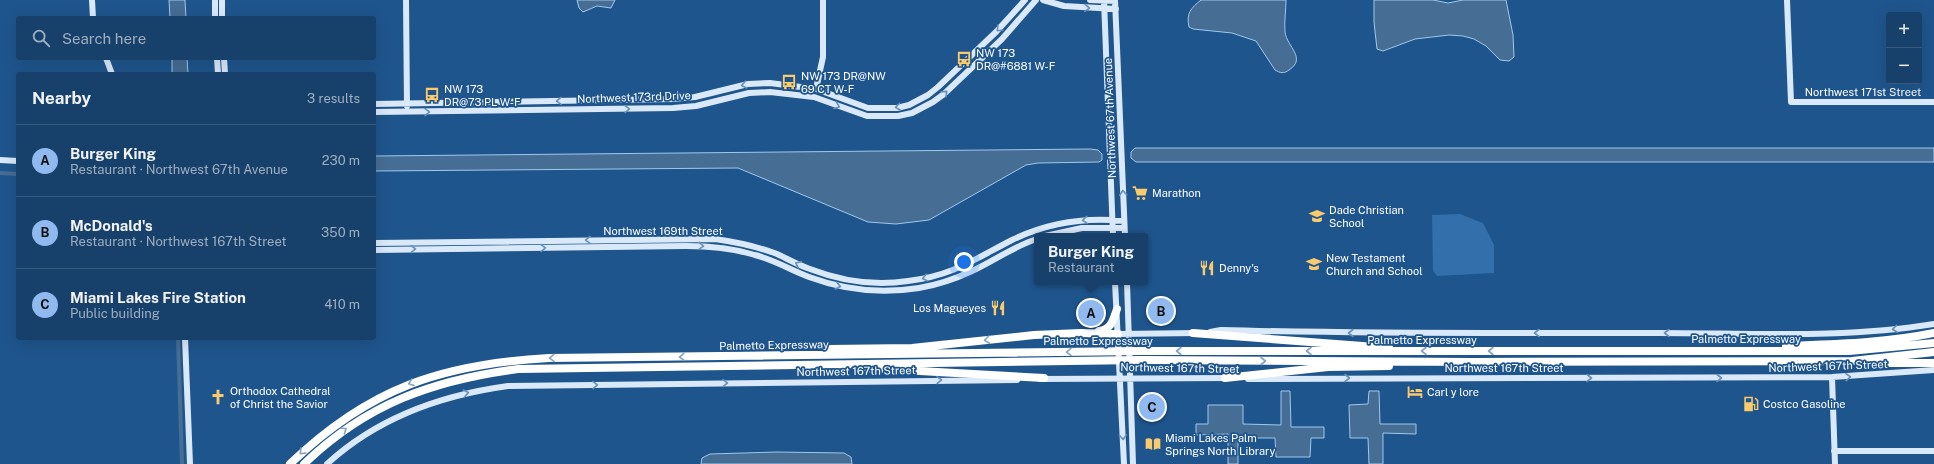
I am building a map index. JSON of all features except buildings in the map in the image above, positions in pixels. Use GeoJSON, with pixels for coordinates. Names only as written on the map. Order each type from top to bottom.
{"type":"FeatureCollection","features":[{"type":"Feature","properties":{"kind":"highway"},"geometry":{"type":"LineString","coordinates":[[1093,332],[1108,329],[1117,309]]}},
{"type":"Feature","properties":{"kind":"highway"},"geometry":{"type":"LineString","coordinates":[[735,356],[770,351],[912,348],[1026,335],[1093,332],[1118,334]]}},
{"type":"Feature","properties":{"kind":"highway"},"geometry":{"type":"LineString","coordinates":[[1712,350],[1740,346],[1870,343],[1898,340],[1934,333]]}},
{"type":"Feature","properties":{"kind":"highway"},"geometry":{"type":"LineString","coordinates":[[1193,334],[1382,346],[1404,351]]}},
{"type":"Feature","properties":{"kind":"highway","name":"Palmetto Expressway"},"geometry":{"type":"LineString","coordinates":[[290,464],[327,430],[371,402],[402,387],[456,369],[491,363],[549,358],[1140,351],[1849,351],[1934,343]]}},
{"type":"Feature","properties":{"kind":"highway","name":"Palmetto Expressway"},"geometry":{"type":"LineString","coordinates":[[304,464],[334,437],[356,422],[389,404],[435,385],[490,372],[518,369],[1140,360],[1472,362],[1852,361],[1934,352]]}},
{"type":"Feature","properties":{"kind":"highway"},"geometry":{"type":"LineString","coordinates":[[1852,361],[1934,363]]}},
{"type":"Feature","properties":{"kind":"highway"},"geometry":{"type":"LineString","coordinates":[[1225,378],[1328,367],[1446,365],[1472,362]]}},
{"type":"Feature","properties":{"kind":"highway"},"geometry":{"type":"LineString","coordinates":[[845,364],[871,369],[1044,378]]}},
{"type":"Feature","properties":{"kind":"street"},"geometry":{"type":"LineString","coordinates":[[92,0],[94,16]]}},
{"type":"Feature","properties":{"kind":"street"},"geometry":{"type":"LineString","coordinates":[[215,0],[215,16]]}},
{"type":"Feature","properties":{"kind":"street"},"geometry":{"type":"LineString","coordinates":[[222,0],[222,16]]}},
{"type":"Feature","properties":{"kind":"street"},"geometry":{"type":"LineString","coordinates":[[406,0],[407,112]]}},
{"type":"Feature","properties":{"kind":"street"},"geometry":{"type":"LineString","coordinates":[[816,89],[823,57],[823,0]]}},
{"type":"Feature","properties":{"kind":"street","name":"Northwest 173rd Drive"},"geometry":{"type":"LineString","coordinates":[[376,104],[681,99],[748,84],[770,83],[816,89],[868,108],[897,108],[919,101],[938,87],[996,32],[1025,0]]}},
{"type":"Feature","properties":{"kind":"street","name":"Northwest 173rd Drive"},"geometry":{"type":"LineString","coordinates":[[376,112],[673,108],[696,106],[759,92],[814,97],[867,116],[898,116],[912,113],[933,102],[944,94],[1012,29],[1036,0]]}},
{"type":"Feature","properties":{"kind":"street"},"geometry":{"type":"LineString","coordinates":[[1043,0],[1064,6],[1116,9]]}},
{"type":"Feature","properties":{"kind":"street"},"geometry":{"type":"LineString","coordinates":[[1090,0],[1115,1]]}},
{"type":"Feature","properties":{"kind":"street","name":"Northwest 67th Avenue"},"geometry":{"type":"LineString","coordinates":[[1104,0],[1113,233]]}},
{"type":"Feature","properties":{"kind":"street","name":"Northwest 171st Street"},"geometry":{"type":"LineString","coordinates":[[1787,0],[1791,102],[1934,102]]}},
{"type":"Feature","properties":{"kind":"street","name":"Northwest 67th Avenue"},"geometry":{"type":"LineString","coordinates":[[1115,1],[1125,233]]}},
{"type":"Feature","properties":{"kind":"street"},"geometry":{"type":"LineString","coordinates":[[107,60],[111,72]]}},
{"type":"Feature","properties":{"kind":"street"},"geometry":{"type":"LineString","coordinates":[[217,60],[218,72]]}},
{"type":"Feature","properties":{"kind":"street"},"geometry":{"type":"LineString","coordinates":[[224,60],[225,72]]}},
{"type":"Feature","properties":{"kind":"street"},"geometry":{"type":"LineString","coordinates":[[1118,66],[1108,78],[1119,91]]}},
{"type":"Feature","properties":{"kind":"street"},"geometry":{"type":"LineString","coordinates":[[759,84],[759,92]]}},
{"type":"Feature","properties":{"kind":"street"},"geometry":{"type":"LineString","coordinates":[[0,160],[16,161]]}},
{"type":"Feature","properties":{"kind":"street","name":"Northwest 169th Street"},"geometry":{"type":"LineString","coordinates":[[376,243],[715,240],[756,247],[810,269],[837,278],[864,282],[894,283],[921,279],[950,272],[976,260],[1012,240],[1039,229],[1081,220],[1112,220],[1124,224]]}},
{"type":"Feature","properties":{"kind":"street"},"geometry":{"type":"LineString","coordinates":[[1059,233],[1082,228],[1112,227],[1124,224]]}},
{"type":"Feature","properties":{"kind":"street","name":"Northwest 169th Street"},"geometry":{"type":"LineString","coordinates":[[376,250],[686,246],[714,247],[756,255],[808,277],[836,285],[864,290],[892,291],[920,288],[953,279],[972,271],[1018,246],[1034,240]]}},
{"type":"Feature","properties":{"kind":"street"},"geometry":{"type":"LineString","coordinates":[[950,272],[953,279]]}},
{"type":"Feature","properties":{"kind":"street"},"geometry":{"type":"LineString","coordinates":[[892,291],[894,283]]}},
{"type":"Feature","properties":{"kind":"street"},"geometry":{"type":"LineString","coordinates":[[1115,285],[1124,464]]}},
{"type":"Feature","properties":{"kind":"street"},"geometry":{"type":"LineString","coordinates":[[1127,285],[1130,423],[1133,464]]}},
{"type":"Feature","properties":{"kind":"street"},"geometry":{"type":"LineString","coordinates":[[1118,334],[1193,334],[1222,330],[1336,333],[1804,333],[1887,330],[1934,324]]}},
{"type":"Feature","properties":{"kind":"street"},"geometry":{"type":"LineString","coordinates":[[185,340],[190,464]]}},
{"type":"Feature","properties":{"kind":"street","name":"Northwest 167th Street"},"geometry":{"type":"LineString","coordinates":[[327,464],[359,439],[377,428],[428,404],[482,390],[537,385],[1024,380],[1044,378],[1832,377],[1934,370]]}},
{"type":"Feature","properties":{"kind":"street"},"geometry":{"type":"LineString","coordinates":[[1832,377],[1835,464]]}},
{"type":"Feature","properties":{"kind":"street"},"geometry":{"type":"LineString","coordinates":[[1834,451],[1934,451]]}},
{"type":"Feature","properties":{"kind":"shaded area"},"geometry":{"type":"Polygon","coordinates":[[[169,0],[185,0],[186,16],[170,16],[169,0]]]}},
{"type":"Feature","properties":{"kind":"shaded area"},"geometry":{"type":"Polygon","coordinates":[[[577,0],[615,0],[611,8],[597,6],[583,12],[579,8],[577,0]]]}},
{"type":"Feature","properties":{"kind":"shaded area"},"geometry":{"type":"Polygon","coordinates":[[[1201,0],[1286,0],[1285,32],[1296,57],[1294,66],[1285,72],[1279,72],[1275,70],[1256,41],[1232,33],[1193,29],[1189,27],[1188,18],[1190,11],[1201,0]]]}},
{"type":"Feature","properties":{"kind":"shaded area"},"geometry":{"type":"Polygon","coordinates":[[[1374,0],[1433,0],[1448,3],[1463,0],[1506,0],[1513,35],[1514,57],[1509,61],[1500,60],[1486,46],[1474,39],[1463,36],[1449,35],[1415,39],[1383,51],[1377,49],[1374,22],[1374,0]]]}},
{"type":"Feature","properties":{"kind":"shaded area"},"geometry":{"type":"Polygon","coordinates":[[[172,60],[187,60],[188,72],[172,72],[172,60]]]}},
{"type":"Feature","properties":{"kind":"shaded area"},"geometry":{"type":"Polygon","coordinates":[[[1135,148],[1934,148],[1934,162],[1136,162],[1131,158],[1131,152],[1135,148]]]}},
{"type":"Feature","properties":{"kind":"shaded area"},"geometry":{"type":"Polygon","coordinates":[[[1090,149],[1098,150],[1102,154],[1102,160],[1099,162],[1038,163],[1026,165],[929,220],[896,224],[868,222],[738,168],[376,171],[376,156],[1090,149]]]}},
{"type":"Feature","properties":{"kind":"shaded area"},"geometry":{"type":"Polygon","coordinates":[[[1460,214],[1483,223],[1494,245],[1494,273],[1437,276],[1433,271],[1432,215],[1460,214]]]}},
{"type":"Feature","properties":{"kind":"shaded area"},"geometry":{"type":"Polygon","coordinates":[[[1281,391],[1290,391],[1291,427],[1324,427],[1324,438],[1311,438],[1310,457],[1276,457],[1275,438],[1238,438],[1238,464],[1228,464],[1228,434],[1196,435],[1196,424],[1208,424],[1208,405],[1243,405],[1243,424],[1281,425],[1281,391]]]}},
{"type":"Feature","properties":{"kind":"shaded area"},"geometry":{"type":"Polygon","coordinates":[[[1369,391],[1379,391],[1380,424],[1416,424],[1416,434],[1383,433],[1383,464],[1369,464],[1368,438],[1350,438],[1349,405],[1368,404],[1369,391]]]}},
{"type":"Feature","properties":{"kind":"shaded area"},"geometry":{"type":"Polygon","coordinates":[[[777,452],[844,453],[851,457],[852,464],[701,464],[702,458],[710,454],[777,452]]]}},
{"type":"Feature","properties":{"kind":"waterway"},"geometry":{"type":"LineString","coordinates":[[0,173],[16,174]]}},
{"type":"Feature","properties":{"kind":"waterway"},"geometry":{"type":"LineString","coordinates":[[178,340],[182,464]]}},
{"type":"Feature","properties":{"kind":"place","name":"NW 173 DR@#6881 W-F"},"geometry":{"type":"Point","coordinates":[964,59]}},
{"type":"Feature","properties":{"kind":"place","name":"NW 173 DR@NW 69 CT W-F"},"geometry":{"type":"Point","coordinates":[789,82]}},
{"type":"Feature","properties":{"kind":"place","name":"NW 173 DR@73 PL W-F"},"geometry":{"type":"Point","coordinates":[432,95]}},
{"type":"Feature","properties":{"kind":"place","name":"Marathon"},"geometry":{"type":"Point","coordinates":[1140,193]}},
{"type":"Feature","properties":{"kind":"place","name":"Dade Christian School"},"geometry":{"type":"Point","coordinates":[1317,216]}},
{"type":"Feature","properties":{"kind":"place","name":"New Testament Church and School"},"geometry":{"type":"Point","coordinates":[1314,264]}},
{"type":"Feature","properties":{"kind":"place","name":"Denny's"},"geometry":{"type":"Point","coordinates":[1207,268]}},
{"type":"Feature","properties":{"kind":"place","name":"Los Magueyes"},"geometry":{"type":"Point","coordinates":[998,308]}},
{"type":"Feature","properties":{"kind":"place","name":"McDonald's"},"geometry":{"type":"Point","coordinates":[1161,311]}},
{"type":"Feature","properties":{"kind":"place","name":"Burger King"},"geometry":{"type":"Point","coordinates":[1091,313]}},
{"type":"Feature","properties":{"kind":"place","name":"Carl y lore"},"geometry":{"type":"Point","coordinates":[1415,392]}},
{"type":"Feature","properties":{"kind":"place","name":"Orthodox Cathedral of Christ the Savior"},"geometry":{"type":"Point","coordinates":[218,397]}},
{"type":"Feature","properties":{"kind":"place","name":"Costco Gasoline"},"geometry":{"type":"Point","coordinates":[1751,404]}},
{"type":"Feature","properties":{"kind":"place","name":"Miami Lakes Fire Station"},"geometry":{"type":"Point","coordinates":[1152,407]}},
{"type":"Feature","properties":{"kind":"place","name":"Miami Lakes Palm Springs North Library"},"geometry":{"type":"Point","coordinates":[1153,444]}}]}
